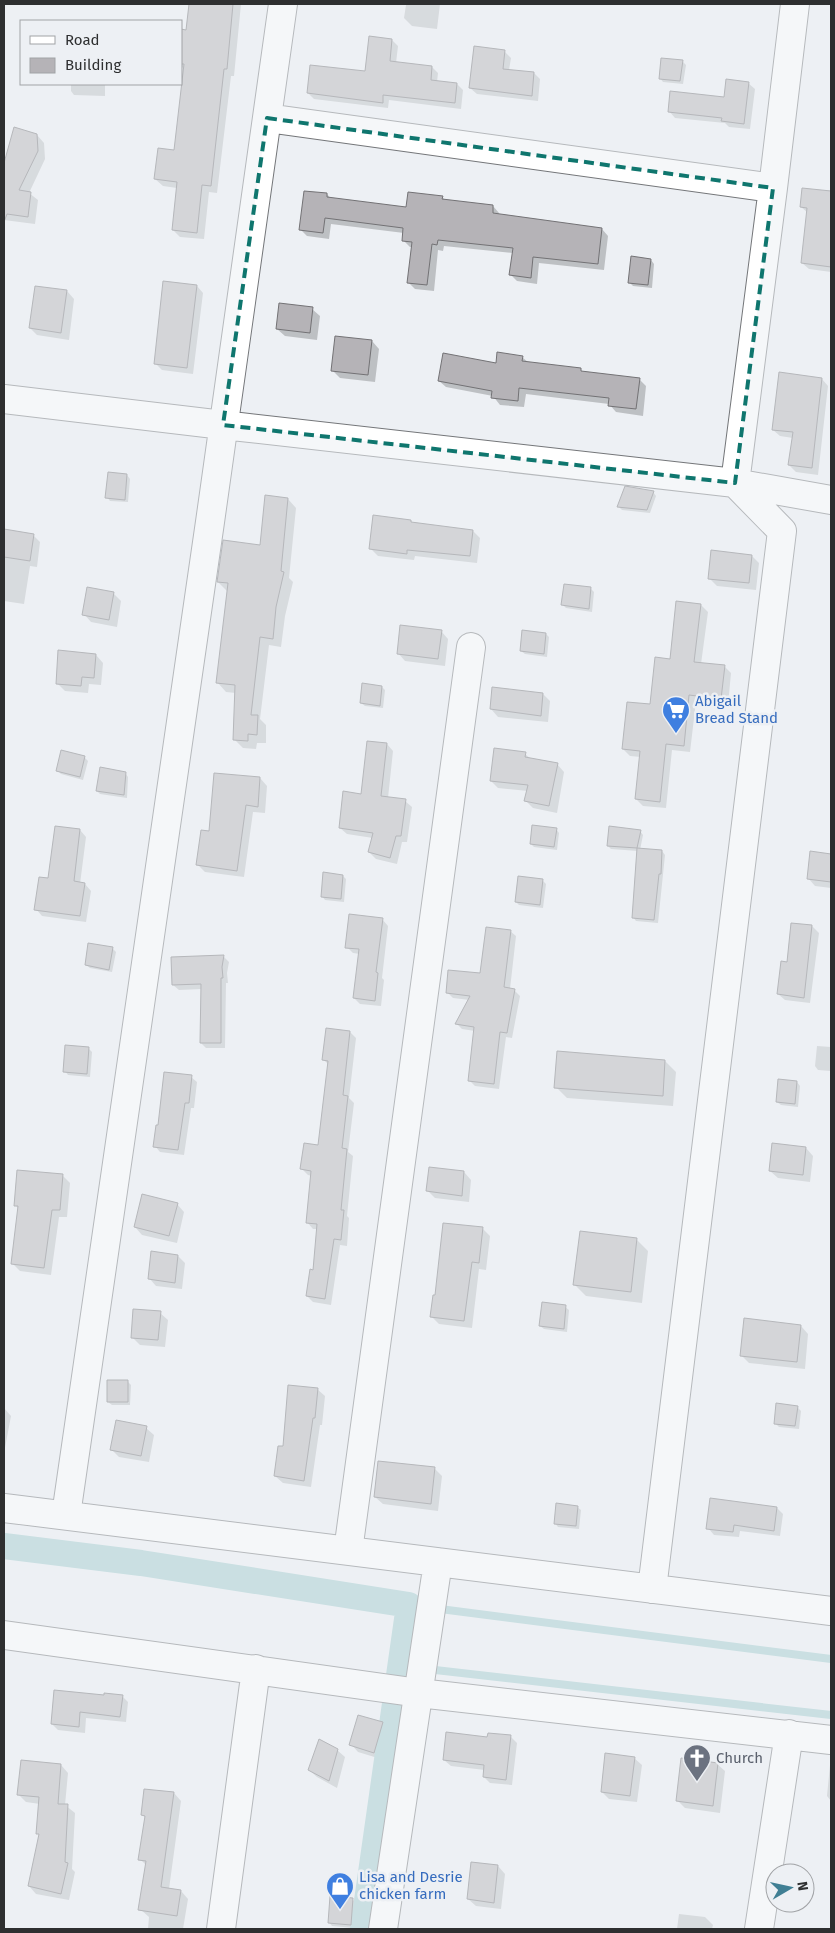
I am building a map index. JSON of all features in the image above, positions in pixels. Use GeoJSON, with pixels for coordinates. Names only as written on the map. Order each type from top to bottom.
{"type":"FeatureCollection","features":[{"type":"Feature","properties":{"kind":"street"},"geometry":{"type":"LineString","coordinates":[[66,1515],[209,532],[283,4]]}},
{"type":"Feature","properties":{"kind":"street"},"geometry":{"type":"LineString","coordinates":[[735,483],[795,4]]}},
{"type":"Feature","properties":{"kind":"street"},"geometry":{"type":"LineString","coordinates":[[267,118],[773,188]]}},
{"type":"Feature","properties":{"kind":"street"},"geometry":{"type":"LineString","coordinates":[[4,399],[223,426],[735,483],[831,500]]}},
{"type":"Feature","properties":{"kind":"street"},"geometry":{"type":"LineString","coordinates":[[652,1589],[782,531],[735,483]]}},
{"type":"Feature","properties":{"kind":"street"},"geometry":{"type":"LineString","coordinates":[[348,1551],[471,647]]}},
{"type":"Feature","properties":{"kind":"street"},"geometry":{"type":"LineString","coordinates":[[4,1508],[831,1611]]}},
{"type":"Feature","properties":{"kind":"street"},"geometry":{"type":"LineString","coordinates":[[383,1929],[438,1562]]}},
{"type":"Feature","properties":{"kind":"street"},"geometry":{"type":"LineString","coordinates":[[4,1635],[419,1692],[831,1740]]}},
{"type":"Feature","properties":{"kind":"street"},"geometry":{"type":"LineString","coordinates":[[221,1929],[256,1669]]}},
{"type":"Feature","properties":{"kind":"street"},"geometry":{"type":"LineString","coordinates":[[759,1929],[789,1734]]}},
{"type":"Feature","properties":{"kind":"highlighted area"},"geometry":{"type":"Polygon","coordinates":[[[267,118],[773,188],[735,483],[223,425],[267,118]]]}},
{"type":"Feature","properties":{"kind":"building"},"geometry":{"type":"Polygon","coordinates":[[[189,4],[233,4],[227,69],[224,69],[211,186],[202,185],[197,233],[172,230],[177,182],[154,179],[158,148],[174,150],[184,64],[182,64],[182,29],[186,30],[189,4]]]}},
{"type":"Feature","properties":{"kind":"building"},"geometry":{"type":"Polygon","coordinates":[[[369,36],[392,39],[390,61],[432,66],[431,80],[457,83],[455,103],[383,95],[383,103],[307,93],[310,65],[365,71],[369,36]]]}},
{"type":"Feature","properties":{"kind":"building"},"geometry":{"type":"Polygon","coordinates":[[[474,46],[505,50],[503,69],[534,72],[532,96],[469,88],[474,46]]]}},
{"type":"Feature","properties":{"kind":"building"},"geometry":{"type":"Polygon","coordinates":[[[661,58],[683,60],[680,81],[659,79],[661,58]]]}},
{"type":"Feature","properties":{"kind":"building"},"geometry":{"type":"Polygon","coordinates":[[[726,79],[749,82],[744,124],[721,121],[722,118],[668,112],[670,91],[724,97],[726,79]]]}},
{"type":"Feature","properties":{"kind":"building"},"geometry":{"type":"Polygon","coordinates":[[[14,127],[37,134],[38,151],[19,190],[31,192],[28,217],[7,214],[4,222],[4,163],[14,127]]]}},
{"type":"Feature","properties":{"kind":"building"},"geometry":{"type":"Polygon","coordinates":[[[802,188],[831,191],[831,267],[801,263],[807,208],[800,207],[802,188]]]}},
{"type":"Feature","properties":{"kind":"building"},"geometry":{"type":"Polygon","coordinates":[[[304,191],[327,193],[327,197],[406,207],[408,192],[443,196],[442,199],[493,205],[493,213],[602,228],[598,264],[533,257],[531,278],[509,275],[513,248],[438,240],[437,245],[432,244],[427,285],[407,283],[412,242],[402,241],[403,228],[325,218],[323,233],[299,230],[304,191]]]}},
{"type":"Feature","properties":{"kind":"building"},"geometry":{"type":"Polygon","coordinates":[[[631,256],[651,259],[648,285],[628,283],[631,256]]]}},
{"type":"Feature","properties":{"kind":"building"},"geometry":{"type":"Polygon","coordinates":[[[163,281],[197,285],[187,368],[154,364],[163,281]]]}},
{"type":"Feature","properties":{"kind":"building"},"geometry":{"type":"Polygon","coordinates":[[[35,286],[67,290],[61,333],[29,328],[35,286]]]}},
{"type":"Feature","properties":{"kind":"building"},"geometry":{"type":"Polygon","coordinates":[[[279,303],[313,307],[310,333],[276,329],[279,303]]]}},
{"type":"Feature","properties":{"kind":"building"},"geometry":{"type":"Polygon","coordinates":[[[335,336],[372,340],[368,375],[331,371],[335,336]]]}},
{"type":"Feature","properties":{"kind":"building"},"geometry":{"type":"Polygon","coordinates":[[[497,352],[523,356],[522,361],[640,378],[636,409],[608,406],[609,398],[519,388],[518,401],[491,398],[492,391],[438,381],[443,353],[496,363],[497,352]]]}},
{"type":"Feature","properties":{"kind":"building"},"geometry":{"type":"Polygon","coordinates":[[[779,372],[822,378],[812,468],[788,465],[793,432],[772,430],[779,372]]]}},
{"type":"Feature","properties":{"kind":"building"},"geometry":{"type":"Polygon","coordinates":[[[108,472],[127,474],[125,500],[105,498],[108,472]]]}},
{"type":"Feature","properties":{"kind":"building"},"geometry":{"type":"Polygon","coordinates":[[[625,486],[654,491],[647,510],[617,507],[625,486]]]}},
{"type":"Feature","properties":{"kind":"building"},"geometry":{"type":"Polygon","coordinates":[[[265,495],[288,498],[281,571],[284,572],[276,607],[273,639],[260,637],[251,715],[258,715],[257,735],[248,734],[248,741],[233,740],[235,685],[216,683],[228,583],[217,582],[223,540],[260,545],[265,495]]]}},
{"type":"Feature","properties":{"kind":"building"},"geometry":{"type":"Polygon","coordinates":[[[373,515],[473,530],[470,556],[407,550],[407,554],[369,549],[373,515]]]}},
{"type":"Feature","properties":{"kind":"building"},"geometry":{"type":"Polygon","coordinates":[[[4,529],[34,534],[30,561],[4,557],[4,529]]]}},
{"type":"Feature","properties":{"kind":"building"},"geometry":{"type":"Polygon","coordinates":[[[711,550],[752,555],[749,583],[708,579],[711,550]]]}},
{"type":"Feature","properties":{"kind":"building"},"geometry":{"type":"Polygon","coordinates":[[[564,584],[591,587],[589,609],[561,605],[564,584]]]}},
{"type":"Feature","properties":{"kind":"building"},"geometry":{"type":"Polygon","coordinates":[[[87,587],[114,592],[109,620],[82,615],[87,587]]]}},
{"type":"Feature","properties":{"kind":"building"},"geometry":{"type":"Polygon","coordinates":[[[676,601],[701,604],[694,662],[725,665],[721,699],[689,695],[684,746],[666,744],[660,802],[635,799],[640,751],[622,749],[627,702],[650,704],[655,657],[670,659],[676,601]]]}},
{"type":"Feature","properties":{"kind":"building"},"geometry":{"type":"Polygon","coordinates":[[[400,625],[442,630],[438,659],[397,654],[400,625]]]}},
{"type":"Feature","properties":{"kind":"building"},"geometry":{"type":"Polygon","coordinates":[[[522,630],[546,633],[544,654],[520,651],[522,630]]]}},
{"type":"Feature","properties":{"kind":"building"},"geometry":{"type":"Polygon","coordinates":[[[58,650],[96,654],[94,678],[82,677],[81,686],[56,684],[58,650]]]}},
{"type":"Feature","properties":{"kind":"building"},"geometry":{"type":"Polygon","coordinates":[[[362,683],[382,686],[380,706],[360,703],[362,683]]]}},
{"type":"Feature","properties":{"kind":"building"},"geometry":{"type":"Polygon","coordinates":[[[492,687],[543,693],[541,716],[490,709],[492,687]]]}},
{"type":"Feature","properties":{"kind":"building"},"geometry":{"type":"Polygon","coordinates":[[[367,741],[387,743],[381,796],[406,799],[401,836],[396,836],[390,858],[368,852],[373,833],[339,828],[343,791],[361,794],[367,741]]]}},
{"type":"Feature","properties":{"kind":"building"},"geometry":{"type":"Polygon","coordinates":[[[494,748],[526,752],[525,757],[558,763],[549,806],[524,801],[528,785],[490,781],[494,748]]]}},
{"type":"Feature","properties":{"kind":"building"},"geometry":{"type":"Polygon","coordinates":[[[61,750],[85,756],[80,777],[56,771],[61,750]]]}},
{"type":"Feature","properties":{"kind":"building"},"geometry":{"type":"Polygon","coordinates":[[[100,767],[126,772],[124,795],[96,791],[100,767]]]}},
{"type":"Feature","properties":{"kind":"building"},"geometry":{"type":"Polygon","coordinates":[[[214,773],[260,777],[258,807],[246,805],[237,871],[196,865],[201,830],[209,831],[214,773]]]}},
{"type":"Feature","properties":{"kind":"building"},"geometry":{"type":"Polygon","coordinates":[[[532,825],[557,828],[554,847],[530,844],[532,825]]]}},
{"type":"Feature","properties":{"kind":"building"},"geometry":{"type":"Polygon","coordinates":[[[55,826],[80,829],[74,881],[85,883],[80,916],[34,910],[39,877],[48,878],[55,826]]]}},
{"type":"Feature","properties":{"kind":"building"},"geometry":{"type":"Polygon","coordinates":[[[609,826],[641,830],[637,848],[607,846],[609,826]]]}},
{"type":"Feature","properties":{"kind":"building"},"geometry":{"type":"Polygon","coordinates":[[[637,848],[662,850],[661,874],[659,874],[654,920],[632,918],[637,848]]]}},
{"type":"Feature","properties":{"kind":"building"},"geometry":{"type":"Polygon","coordinates":[[[810,851],[831,854],[831,882],[807,879],[810,851]]]}},
{"type":"Feature","properties":{"kind":"building"},"geometry":{"type":"Polygon","coordinates":[[[323,872],[343,875],[341,899],[321,897],[323,872]]]}},
{"type":"Feature","properties":{"kind":"building"},"geometry":{"type":"Polygon","coordinates":[[[518,876],[543,879],[540,905],[515,902],[518,876]]]}},
{"type":"Feature","properties":{"kind":"building"},"geometry":{"type":"Polygon","coordinates":[[[349,914],[383,918],[376,972],[378,973],[375,1001],[353,998],[359,949],[345,948],[349,914]]]}},
{"type":"Feature","properties":{"kind":"building"},"geometry":{"type":"Polygon","coordinates":[[[791,923],[812,925],[804,998],[777,994],[781,961],[787,962],[791,923]]]}},
{"type":"Feature","properties":{"kind":"building"},"geometry":{"type":"Polygon","coordinates":[[[486,927],[511,930],[504,987],[515,989],[507,1033],[500,1032],[494,1084],[468,1081],[474,1027],[455,1024],[470,996],[446,993],[448,970],[480,973],[486,927]]]}},
{"type":"Feature","properties":{"kind":"building"},"geometry":{"type":"Polygon","coordinates":[[[88,943],[113,947],[109,970],[85,965],[88,943]]]}},
{"type":"Feature","properties":{"kind":"building"},"geometry":{"type":"Polygon","coordinates":[[[224,955],[223,978],[221,978],[221,1043],[200,1043],[201,984],[172,985],[171,957],[224,955]]]}},
{"type":"Feature","properties":{"kind":"building"},"geometry":{"type":"Polygon","coordinates":[[[326,1028],[350,1031],[343,1095],[348,1096],[342,1148],[347,1149],[341,1210],[344,1210],[341,1240],[334,1239],[325,1299],[306,1296],[310,1269],[313,1270],[317,1224],[306,1223],[311,1171],[300,1169],[304,1143],[318,1145],[328,1061],[322,1060],[326,1028]]]}},
{"type":"Feature","properties":{"kind":"building"},"geometry":{"type":"Polygon","coordinates":[[[65,1045],[89,1047],[87,1074],[63,1072],[65,1045]]]}},
{"type":"Feature","properties":{"kind":"building"},"geometry":{"type":"Polygon","coordinates":[[[557,1051],[665,1060],[663,1096],[554,1088],[557,1051]]]}},
{"type":"Feature","properties":{"kind":"building"},"geometry":{"type":"Polygon","coordinates":[[[164,1072],[192,1075],[189,1103],[185,1103],[178,1150],[153,1147],[156,1125],[158,1125],[164,1072]]]}},
{"type":"Feature","properties":{"kind":"building"},"geometry":{"type":"Polygon","coordinates":[[[778,1079],[797,1081],[795,1104],[776,1102],[778,1079]]]}},
{"type":"Feature","properties":{"kind":"building"},"geometry":{"type":"Polygon","coordinates":[[[772,1143],[806,1147],[803,1175],[769,1171],[772,1143]]]}},
{"type":"Feature","properties":{"kind":"building"},"geometry":{"type":"Polygon","coordinates":[[[429,1167],[464,1171],[462,1196],[426,1191],[429,1167]]]}},
{"type":"Feature","properties":{"kind":"building"},"geometry":{"type":"Polygon","coordinates":[[[17,1170],[63,1174],[60,1210],[52,1210],[44,1268],[11,1264],[18,1206],[14,1206],[17,1170]]]}},
{"type":"Feature","properties":{"kind":"building"},"geometry":{"type":"Polygon","coordinates":[[[142,1194],[178,1203],[169,1236],[134,1227],[142,1194]]]}},
{"type":"Feature","properties":{"kind":"building"},"geometry":{"type":"Polygon","coordinates":[[[443,1223],[483,1227],[479,1263],[472,1262],[464,1321],[430,1317],[433,1295],[435,1295],[443,1223]]]}},
{"type":"Feature","properties":{"kind":"building"},"geometry":{"type":"Polygon","coordinates":[[[580,1231],[637,1238],[631,1292],[573,1285],[580,1231]]]}},
{"type":"Feature","properties":{"kind":"building"},"geometry":{"type":"Polygon","coordinates":[[[151,1251],[178,1255],[175,1283],[148,1279],[151,1251]]]}},
{"type":"Feature","properties":{"kind":"building"},"geometry":{"type":"Polygon","coordinates":[[[542,1302],[566,1305],[564,1329],[539,1326],[542,1302]]]}},
{"type":"Feature","properties":{"kind":"building"},"geometry":{"type":"Polygon","coordinates":[[[133,1309],[161,1311],[158,1340],[131,1338],[133,1309]]]}},
{"type":"Feature","properties":{"kind":"building"},"geometry":{"type":"Polygon","coordinates":[[[744,1318],[801,1325],[797,1362],[740,1356],[744,1318]]]}},
{"type":"Feature","properties":{"kind":"building"},"geometry":{"type":"Polygon","coordinates":[[[107,1380],[128,1380],[128,1402],[107,1402],[107,1380]]]}},
{"type":"Feature","properties":{"kind":"building"},"geometry":{"type":"Polygon","coordinates":[[[288,1385],[318,1388],[304,1481],[274,1476],[278,1446],[283,1446],[288,1385]]]}},
{"type":"Feature","properties":{"kind":"building"},"geometry":{"type":"Polygon","coordinates":[[[776,1403],[798,1406],[795,1426],[774,1424],[776,1403]]]}},
{"type":"Feature","properties":{"kind":"building"},"geometry":{"type":"Polygon","coordinates":[[[116,1420],[147,1426],[141,1456],[110,1450],[116,1420]]]}},
{"type":"Feature","properties":{"kind":"building"},"geometry":{"type":"Polygon","coordinates":[[[378,1461],[435,1467],[431,1504],[374,1497],[378,1461]]]}},
{"type":"Feature","properties":{"kind":"building"},"geometry":{"type":"Polygon","coordinates":[[[710,1498],[777,1507],[774,1531],[734,1525],[733,1532],[706,1529],[710,1498]]]}},
{"type":"Feature","properties":{"kind":"building"},"geometry":{"type":"Polygon","coordinates":[[[556,1503],[578,1506],[576,1526],[554,1524],[556,1503]]]}},
{"type":"Feature","properties":{"kind":"building"},"geometry":{"type":"Polygon","coordinates":[[[54,1690],[123,1695],[120,1717],[80,1712],[79,1727],[51,1724],[54,1690]]]}},
{"type":"Feature","properties":{"kind":"building"},"geometry":{"type":"Polygon","coordinates":[[[358,1715],[383,1722],[374,1753],[349,1745],[358,1715]]]}},
{"type":"Feature","properties":{"kind":"building"},"geometry":{"type":"Polygon","coordinates":[[[446,1732],[487,1737],[488,1733],[511,1735],[506,1780],[483,1777],[484,1765],[443,1760],[446,1732]]]}},
{"type":"Feature","properties":{"kind":"building"},"geometry":{"type":"Polygon","coordinates":[[[319,1739],[338,1749],[329,1781],[308,1770],[319,1739]]]}},
{"type":"Feature","properties":{"kind":"building"},"geometry":{"type":"Polygon","coordinates":[[[605,1753],[635,1757],[630,1796],[601,1792],[605,1753]]]}},
{"type":"Feature","properties":{"kind":"building","name":"Church"},"geometry":{"type":"Polygon","coordinates":[[[681,1758],[718,1763],[713,1806],[676,1801],[681,1758]]]}},
{"type":"Feature","properties":{"kind":"building"},"geometry":{"type":"Polygon","coordinates":[[[21,1760],[61,1764],[58,1804],[68,1804],[65,1862],[68,1863],[61,1894],[28,1886],[39,1834],[36,1834],[39,1797],[17,1795],[21,1760]]]}},
{"type":"Feature","properties":{"kind":"building"},"geometry":{"type":"Polygon","coordinates":[[[144,1789],[174,1792],[161,1887],[181,1890],[177,1916],[138,1910],[146,1861],[138,1860],[145,1816],[141,1815],[144,1789]]]}},
{"type":"Feature","properties":{"kind":"building"},"geometry":{"type":"Polygon","coordinates":[[[471,1862],[498,1865],[494,1903],[467,1899],[471,1862]]]}},
{"type":"Feature","properties":{"kind":"building","name":"Lisa and Desrie chicken farm"},"geometry":{"type":"Polygon","coordinates":[[[330,1896],[353,1898],[351,1925],[328,1923],[330,1896]]]}},
{"type":"Feature","properties":{"kind":"waterway"},"geometry":{"type":"LineString","coordinates":[[4,1546],[141,1563],[409,1605],[363,1929]]}},
{"type":"Feature","properties":{"kind":"waterway"},"geometry":{"type":"LineString","coordinates":[[409,1605],[831,1659]]}},
{"type":"Feature","properties":{"kind":"waterway"},"geometry":{"type":"LineString","coordinates":[[400,1666],[831,1715]]}},
{"type":"Feature","properties":{"kind":"place","name":"Abigail Bread Stand"},"geometry":{"type":"Point","coordinates":[676,734]}},
{"type":"Feature","properties":{"kind":"place","name":"Church"},"geometry":{"type":"Point","coordinates":[697,1782]}},
{"type":"Feature","properties":{"kind":"place","name":"Lisa and Desrie chicken farm"},"geometry":{"type":"Point","coordinates":[340,1910]}}]}
